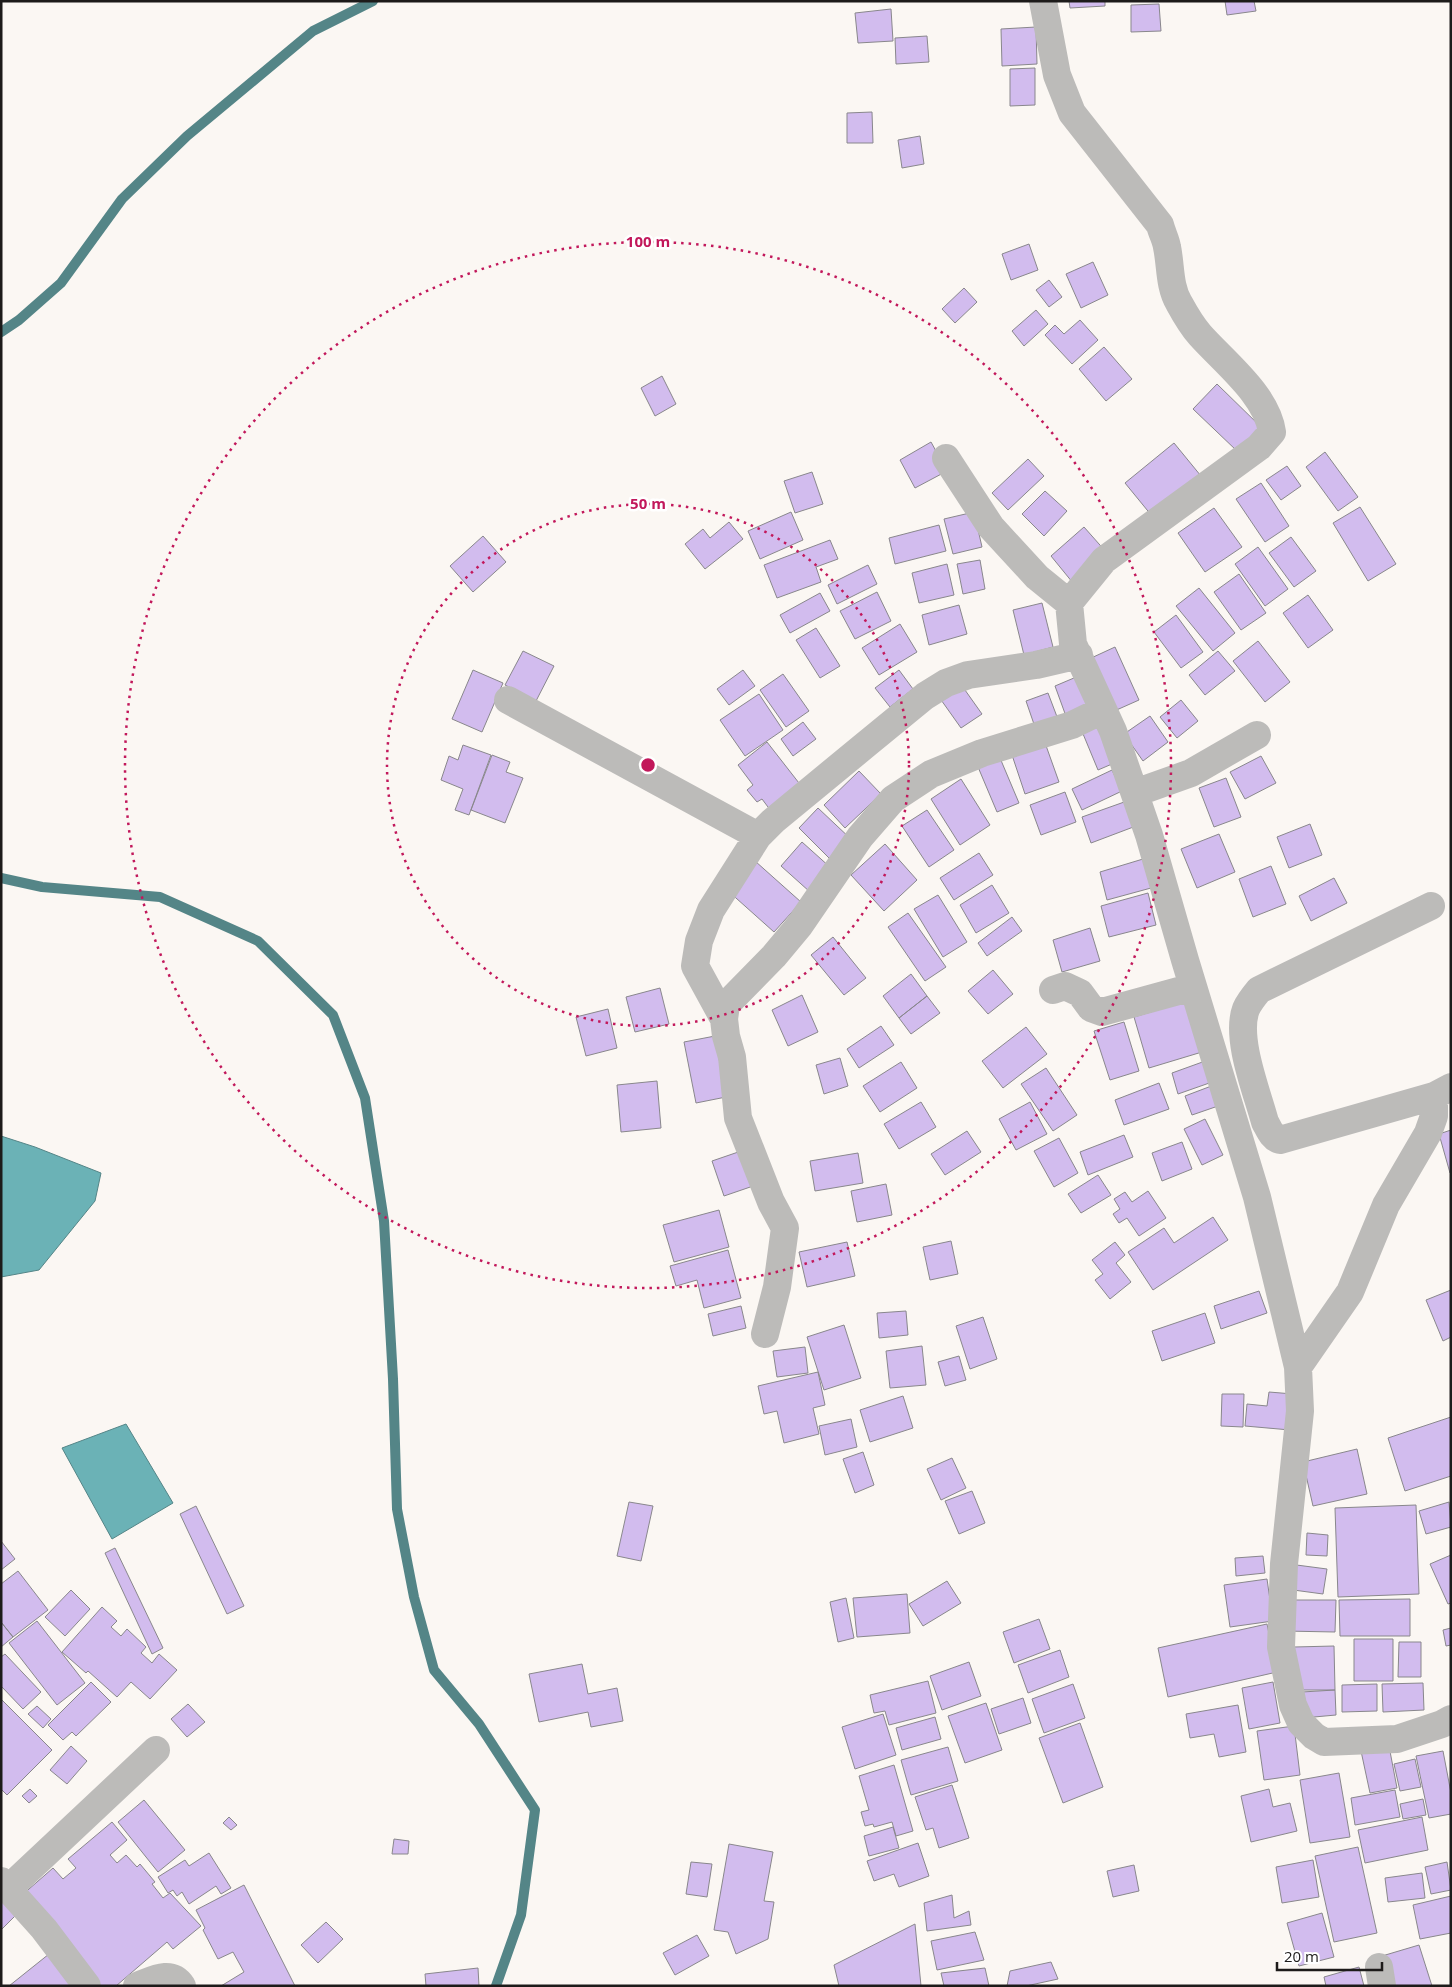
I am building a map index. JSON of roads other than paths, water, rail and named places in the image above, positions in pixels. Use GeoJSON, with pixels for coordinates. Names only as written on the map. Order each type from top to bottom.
{"type":"FeatureCollection","features":[{"type":"Feature","properties":{"kind":"street"},"geometry":{"type":"LineString","coordinates":[[1043,1],[1057,75],[1072,113],[1160,225],[1167,246],[1172,283],[1178,302],[1198,333],[1256,396],[1268,415],[1272,432],[1259,448],[1104,560],[1069,603]]}},
{"type":"Feature","properties":{"kind":"street"},"geometry":{"type":"LineString","coordinates":[[946,458],[992,527],[1037,576],[1069,603],[1073,644],[1113,731],[1149,834],[1257,1197],[1298,1367],[1300,1411],[1284,1564],[1281,1647],[1289,1689],[1301,1723],[1314,1736],[1324,1742],[1397,1739],[1442,1724],[1451,1719]]}},
{"type":"Feature","properties":{"kind":"street"},"geometry":{"type":"LineString","coordinates":[[724,1019],[695,966],[699,940],[711,910],[758,836],[773,821],[925,696],[946,683],[968,675],[1036,665],[1079,655]]}},
{"type":"Feature","properties":{"kind":"street"},"geometry":{"type":"LineString","coordinates":[[508,700],[758,836]]}},
{"type":"Feature","properties":{"kind":"street"},"geometry":{"type":"LineString","coordinates":[[765,1334],[777,1287],[785,1228],[770,1202],[738,1118],[732,1057],[726,1036],[724,1019],[726,1005],[774,956],[799,926],[860,837],[894,799],[931,774],[982,753],[1072,725],[1103,710]]}},
{"type":"Feature","properties":{"kind":"street"},"geometry":{"type":"LineString","coordinates":[[1135,793],[1191,773],[1257,735]]}},
{"type":"Feature","properties":{"kind":"street"},"geometry":{"type":"LineString","coordinates":[[1431,906],[1259,990],[1245,1010],[1242,1037],[1265,1122],[1276,1139],[1288,1138],[1442,1092]]}},
{"type":"Feature","properties":{"kind":"street"},"geometry":{"type":"LineString","coordinates":[[1053,990],[1065,986],[1080,993],[1091,1008],[1102,1012],[1193,987]]}},
{"type":"Feature","properties":{"kind":"street"},"geometry":{"type":"LineString","coordinates":[[1298,1367],[1350,1292],[1386,1205],[1428,1133],[1442,1092]]}},
{"type":"Feature","properties":{"kind":"street"},"geometry":{"type":"LineString","coordinates":[[87,1986],[44,1929],[5,1885],[156,1750]]}},
{"type":"Feature","properties":{"kind":"street"},"geometry":{"type":"LineString","coordinates":[[137,1986],[167,1976],[175,1978],[182,1986]]}},
{"type":"Feature","properties":{"kind":"water"},"geometry":{"type":"Polygon","coordinates":[[[1,1136],[101,1173],[95,1201],[39,1270],[1,1277],[1,1136]]]}},
{"type":"Feature","properties":{"kind":"water"},"geometry":{"type":"Polygon","coordinates":[[[126,1424],[173,1503],[112,1539],[62,1448],[126,1424]]]}},
{"type":"Feature","properties":{"kind":"waterway"},"geometry":{"type":"LineString","coordinates":[[1,332],[19,320],[61,283],[122,199],[187,136],[313,31],[373,1]]}},
{"type":"Feature","properties":{"kind":"waterway"},"geometry":{"type":"LineString","coordinates":[[1,878],[42,887],[160,897],[258,941],[333,1015],[365,1098],[384,1221],[393,1379],[397,1509],[414,1597],[434,1670],[479,1724],[535,1810],[521,1915],[496,1986]]}}]}
